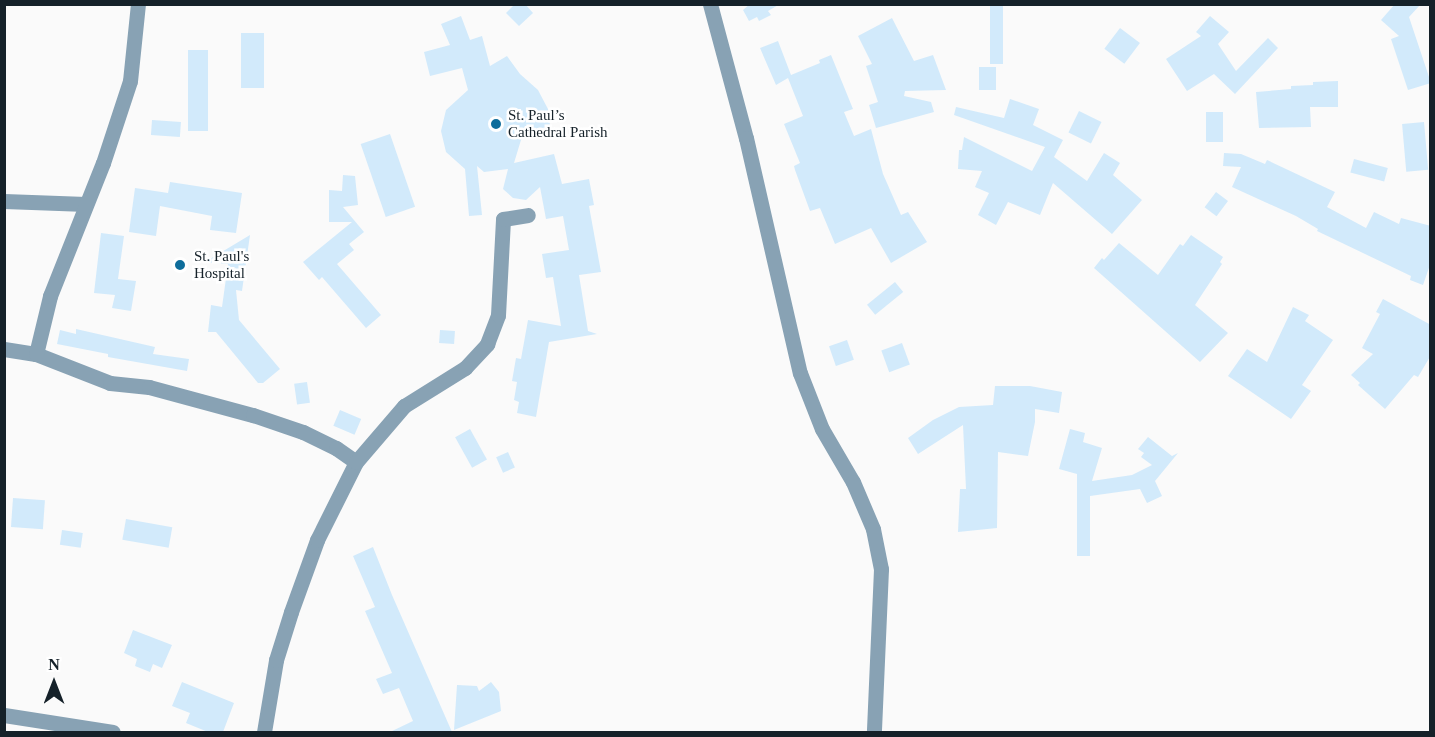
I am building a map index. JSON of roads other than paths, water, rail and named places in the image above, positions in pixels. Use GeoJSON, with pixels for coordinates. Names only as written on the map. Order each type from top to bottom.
{"type":"FeatureCollection","features":[{"type":"Feature","properties":{"kind":"street"},"geometry":{"type":"LineString","coordinates":[[36,354],[50,296],[130,81],[138,4]]}},
{"type":"Feature","properties":{"kind":"street"},"geometry":{"type":"LineString","coordinates":[[710,4],[746,138],[800,373],[822,429],[854,482],[873,529],[881,569],[874,732]]}},
{"type":"Feature","properties":{"kind":"street"},"geometry":{"type":"LineString","coordinates":[[4,201],[86,204]]}},
{"type":"Feature","properties":{"kind":"street"},"geometry":{"type":"LineString","coordinates":[[264,732],[276,660],[291,612],[317,540],[356,462],[404,406],[465,368],[487,344],[498,315],[503,219],[528,214]]}},
{"type":"Feature","properties":{"kind":"street"},"geometry":{"type":"LineString","coordinates":[[4,350],[36,354],[110,383],[149,387],[253,415],[303,432],[336,448],[356,462]]}},
{"type":"Feature","properties":{"kind":"street"},"geometry":{"type":"LineString","coordinates":[[4,715],[113,732]]}},
{"type":"Feature","properties":{"kind":"place","name":"St. Paul’s Cathedral Parish"},"geometry":{"type":"Point","coordinates":[496,124]}},
{"type":"Feature","properties":{"kind":"place","name":"St. Paul's Hospital"},"geometry":{"type":"Point","coordinates":[180,265]}}]}
